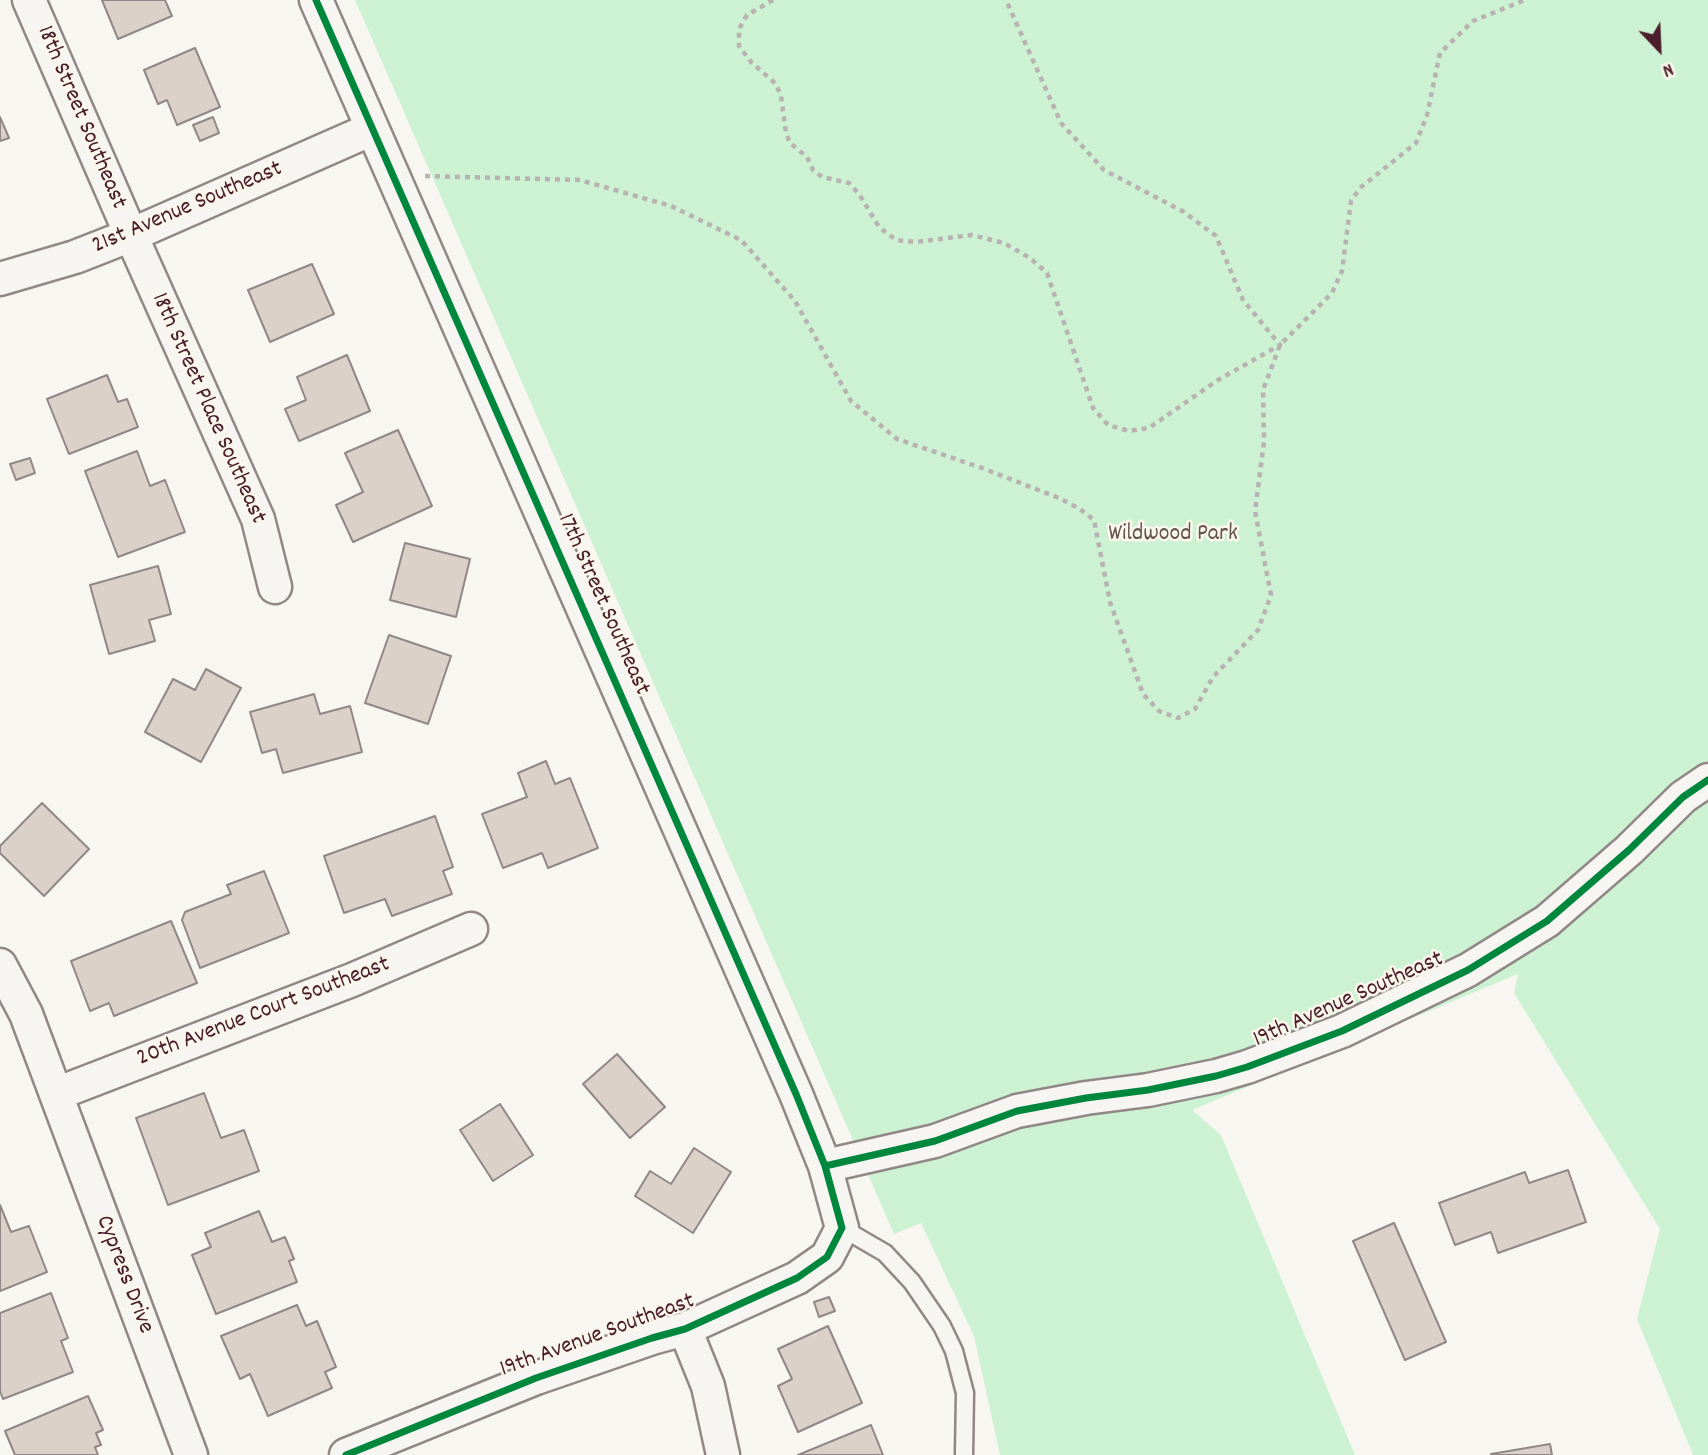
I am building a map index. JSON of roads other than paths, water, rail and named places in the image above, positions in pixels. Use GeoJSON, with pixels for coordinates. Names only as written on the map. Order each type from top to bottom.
{"type":"FeatureCollection","features":[{"type":"Feature","properties":{"kind":"street","name":"18th Street Southeast"},"geometry":{"type":"LineString","coordinates":[[29,0],[131,235]]}},
{"type":"Feature","properties":{"kind":"street","name":"17th Street Southeast"},"geometry":{"type":"LineString","coordinates":[[316,0],[796,1094],[825,1166],[842,1228]]}},
{"type":"Feature","properties":{"kind":"street","name":"21st Avenue Southeast"},"geometry":{"type":"LineString","coordinates":[[0,279],[75,257],[131,235],[372,129]]}},
{"type":"Feature","properties":{"kind":"street","name":"18th Street Place Southeast"},"geometry":{"type":"LineString","coordinates":[[131,235],[258,519],[275,587]]}},
{"type":"Feature","properties":{"kind":"street","name":"19th Avenue Southeast"},"geometry":{"type":"LineString","coordinates":[[825,1166],[935,1141],[1017,1111],[1216,1076],[1342,1031],[1468,970],[1547,921],[1683,797],[1708,780]]}},
{"type":"Feature","properties":{"kind":"street","name":"20th Avenue Court Southeast"},"geometry":{"type":"LineString","coordinates":[[56,1094],[352,980],[471,929]]}},
{"type":"Feature","properties":{"kind":"street","name":"Cypress Drive"},"geometry":{"type":"LineString","coordinates":[[0,965],[26,1014],[191,1455]]}},
{"type":"Feature","properties":{"kind":"street","name":"19th Avenue Southeast"},"geometry":{"type":"LineString","coordinates":[[346,1455],[536,1378],[685,1329],[797,1278],[827,1257],[842,1228]]}},
{"type":"Feature","properties":{"kind":"street"},"geometry":{"type":"LineString","coordinates":[[685,1329],[708,1386],[723,1455]]}},
{"type":"Feature","properties":{"kind":"lane"},"geometry":{"type":"LineString","coordinates":[[842,1228],[885,1253],[912,1282],[942,1326],[954,1351],[965,1393],[964,1455]]}},
{"type":"Feature","properties":{"kind":"park label","name":"Wildwood Park"},"geometry":{"type":"Point","coordinates":[1173,536]}}]}
